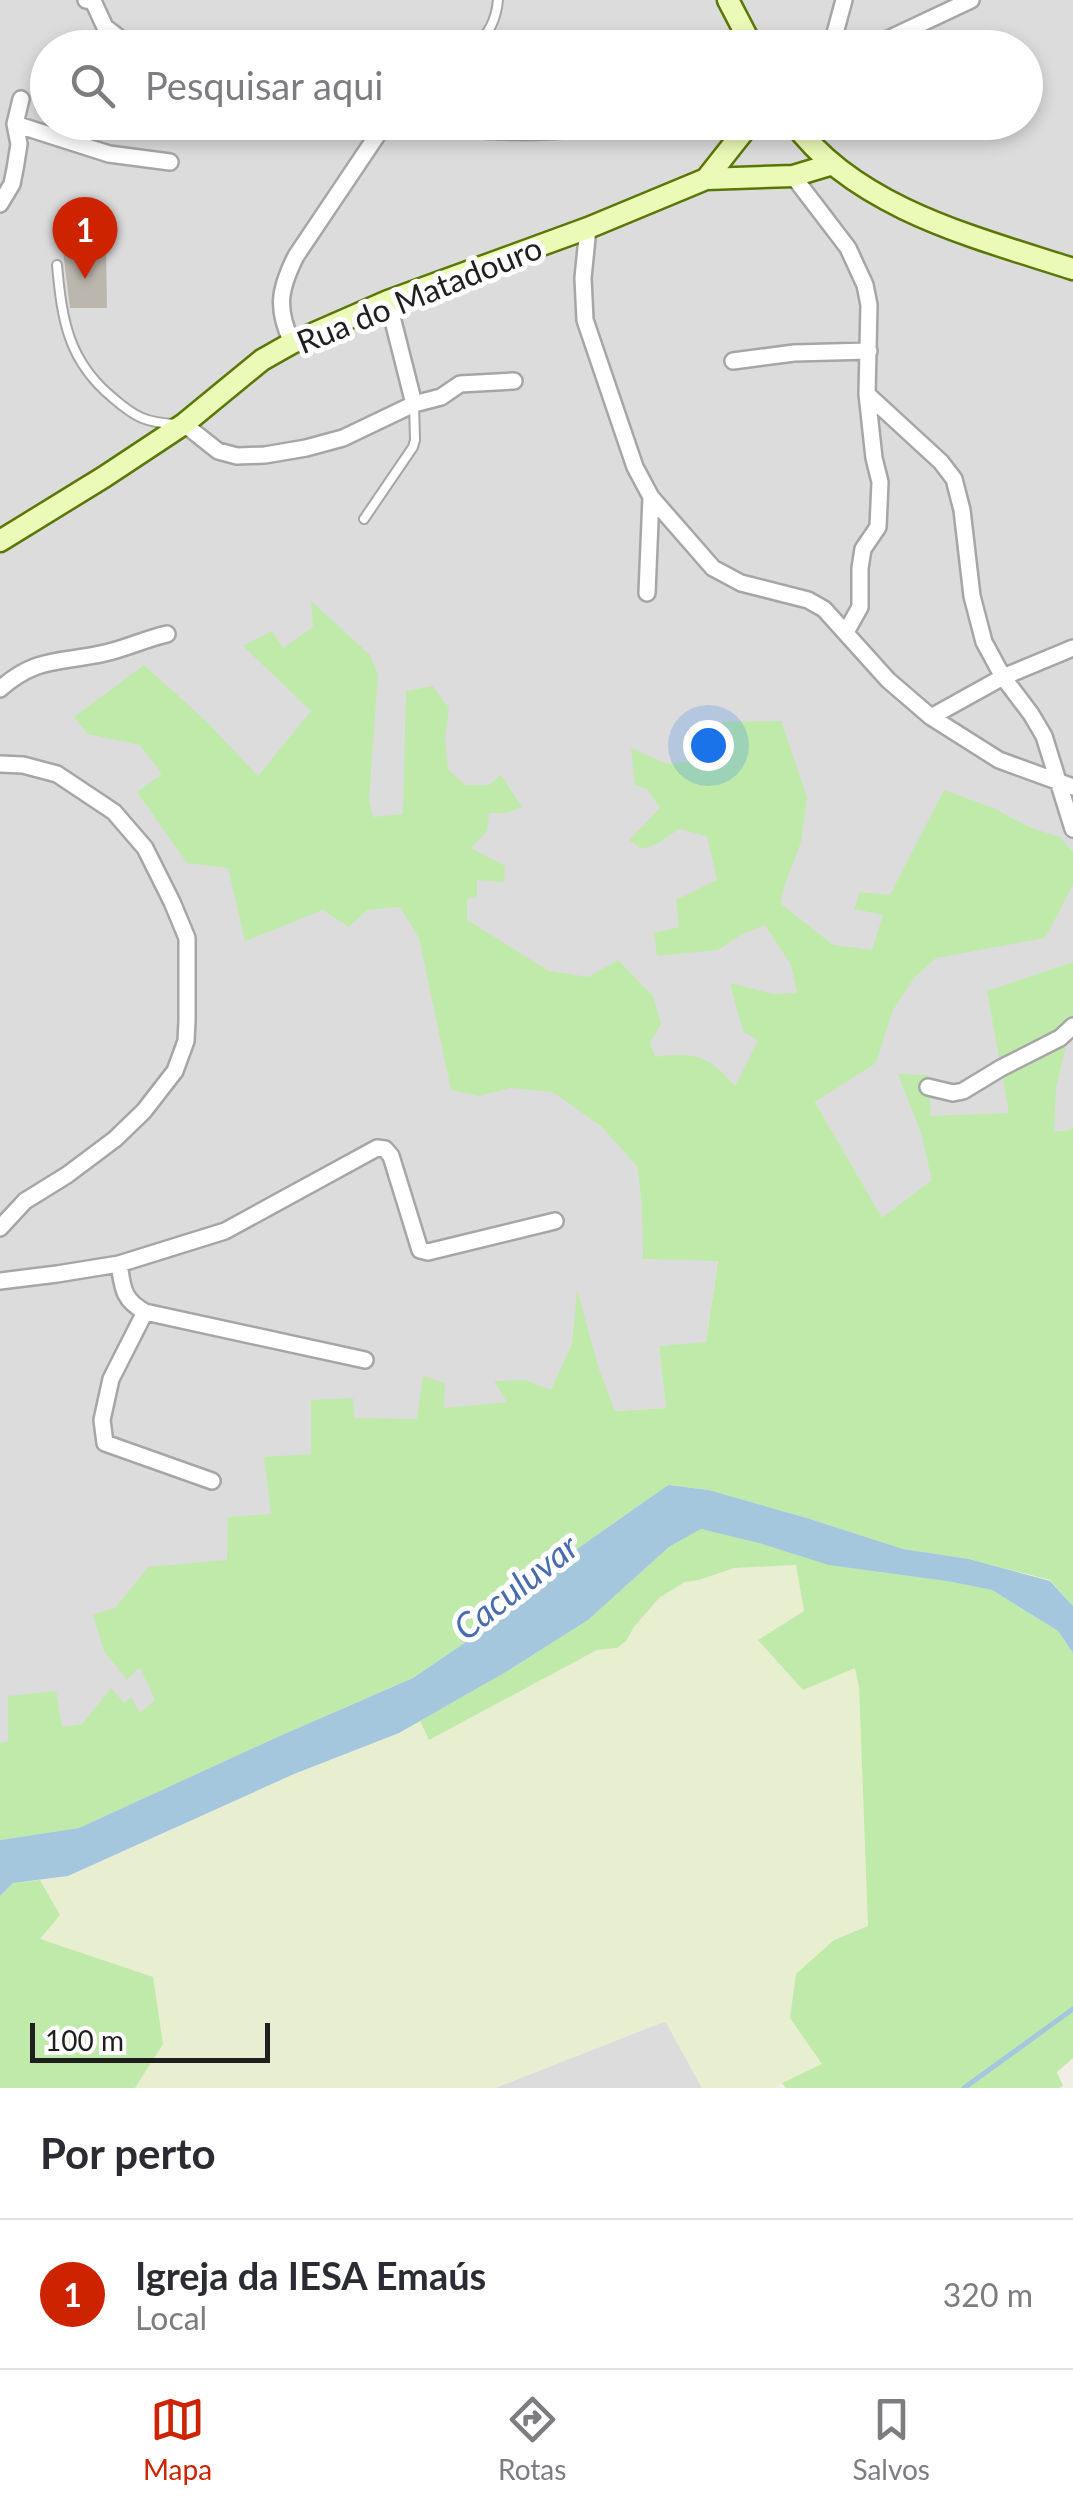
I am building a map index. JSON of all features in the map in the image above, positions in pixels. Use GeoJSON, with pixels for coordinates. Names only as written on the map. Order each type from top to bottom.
{"type":"FeatureCollection","features":[{"type":"Feature","properties":{"kind":"street"},"geometry":{"type":"LineString","coordinates":[[91,0],[109,30]]}},
{"type":"Feature","properties":{"kind":"street"},"geometry":{"type":"LineString","coordinates":[[728,0],[744,30]]}},
{"type":"Feature","properties":{"kind":"street"},"geometry":{"type":"LineString","coordinates":[[836,30],[844,0]]}},
{"type":"Feature","properties":{"kind":"street"},"geometry":{"type":"LineString","coordinates":[[907,30],[971,0]]}},
{"type":"Feature","properties":{"kind":"street"},"geometry":{"type":"LineString","coordinates":[[0,204],[12,184],[15,169],[19,144],[15,124],[21,99]]}},
{"type":"Feature","properties":{"kind":"street"},"geometry":{"type":"LineString","coordinates":[[15,124],[30,129]]}},
{"type":"Feature","properties":{"kind":"street"},"geometry":{"type":"LineString","coordinates":[[65,140],[109,154],[170,162]]}},
{"type":"Feature","properties":{"kind":"street"},"geometry":{"type":"LineString","coordinates":[[292,343],[280,313],[285,278],[374,140]]}},
{"type":"Feature","properties":{"kind":"street"},"geometry":{"type":"LineString","coordinates":[[706,180],[737,140]]}},
{"type":"Feature","properties":{"kind":"street"},"geometry":{"type":"LineString","coordinates":[[808,140],[833,164],[881,197],[946,227],[1073,269]]}},
{"type":"Feature","properties":{"kind":"street"},"geometry":{"type":"LineString","coordinates":[[706,180],[793,176],[833,164]]}},
{"type":"Feature","properties":{"kind":"street"},"geometry":{"type":"LineString","coordinates":[[793,176],[848,248],[866,285],[869,305],[868,394],[880,482],[878,527],[863,549],[860,606],[846,632]]}},
{"type":"Feature","properties":{"kind":"street","name":"Rua do Matadouro"},"geometry":{"type":"LineString","coordinates":[[5,533],[104,477],[184,424],[262,360],[292,343],[388,301],[706,180]]}},
{"type":"Feature","properties":{"kind":"street"},"geometry":{"type":"LineString","coordinates":[[588,228],[584,320],[636,467],[651,496],[714,568],[741,584],[808,600],[824,609],[864,656],[930,717],[1000,760],[1066,784]]}},
{"type":"Feature","properties":{"kind":"street"},"geometry":{"type":"LineString","coordinates":[[388,301],[414,404]]}},
{"type":"Feature","properties":{"kind":"street"},"geometry":{"type":"LineString","coordinates":[[733,361],[794,353],[869,351]]}},
{"type":"Feature","properties":{"kind":"street"},"geometry":{"type":"LineString","coordinates":[[184,424],[218,451],[237,456],[266,455],[343,438],[460,384],[514,380]]}},
{"type":"Feature","properties":{"kind":"street"},"geometry":{"type":"LineString","coordinates":[[868,394],[954,479],[962,510],[972,596],[984,642],[1002,677],[1044,736],[1066,784],[1073,829]]}},
{"type":"Feature","properties":{"kind":"street"},"geometry":{"type":"LineString","coordinates":[[648,593],[651,496]]}},
{"type":"Feature","properties":{"kind":"street"},"geometry":{"type":"LineString","coordinates":[[0,689],[21,673],[48,661],[102,654],[167,634]]}},
{"type":"Feature","properties":{"kind":"street"},"geometry":{"type":"LineString","coordinates":[[930,717],[1002,677],[1073,648]]}},
{"type":"Feature","properties":{"kind":"street"},"geometry":{"type":"LineString","coordinates":[[0,764],[57,774],[114,812],[145,848],[186,938],[187,1021],[186,1042],[175,1072],[144,1111],[115,1139],[24,1201],[0,1228]]}},
{"type":"Feature","properties":{"kind":"street"},"geometry":{"type":"LineString","coordinates":[[928,1086],[954,1093],[963,1090],[1067,1043],[1073,1026]]}},
{"type":"Feature","properties":{"kind":"street"},"geometry":{"type":"LineString","coordinates":[[0,1280],[120,1264],[225,1231],[378,1148],[391,1156],[420,1250],[428,1252],[556,1221]]}},
{"type":"Feature","properties":{"kind":"street"},"geometry":{"type":"LineString","coordinates":[[120,1264],[124,1295],[145,1312],[364,1360]]}},
{"type":"Feature","properties":{"kind":"street"},"geometry":{"type":"LineString","coordinates":[[145,1312],[111,1379],[102,1420],[105,1443],[212,1481]]}},
{"type":"Feature","properties":{"kind":"lane"},"geometry":{"type":"LineString","coordinates":[[490,30],[498,0]]}},
{"type":"Feature","properties":{"kind":"lane"},"geometry":{"type":"LineString","coordinates":[[57,265],[61,308],[71,343],[92,380],[136,415],[154,424],[184,424]]}},
{"type":"Feature","properties":{"kind":"lane"},"geometry":{"type":"LineString","coordinates":[[364,519],[413,447],[414,404]]}},
{"type":"Feature","properties":{"kind":"shaded area"},"geometry":{"type":"Polygon","coordinates":[[[0,0],[1073,0],[1073,1181],[882,1219],[815,1102],[637,1167],[642,1207],[718,1260],[706,1343],[659,1346],[666,1408],[615,1411],[190,1715],[0,1781],[0,0]]]}},
{"type":"Feature","properties":{"kind":"shaded area"},"geometry":{"type":"Polygon","coordinates":[[[666,2021],[702,2088],[495,2088],[666,2021]]]}},
{"type":"Feature","properties":{"kind":"green space"},"geometry":{"type":"Polygon","coordinates":[[[311,601],[370,655],[378,674],[369,800],[373,817],[403,814],[406,691],[433,686],[449,708],[445,740],[448,769],[465,785],[489,785],[501,775],[522,807],[507,813],[489,813],[487,831],[471,848],[505,866],[504,882],[477,880],[477,896],[467,899],[467,920],[549,971],[588,977],[618,960],[653,996],[661,1024],[650,1043],[655,1057],[700,1058],[735,1086],[758,1041],[743,1031],[730,983],[773,994],[797,993],[791,965],[765,925],[718,950],[657,956],[654,933],[679,927],[676,900],[717,880],[707,836],[679,829],[642,849],[629,840],[660,808],[647,789],[635,785],[631,748],[667,764],[706,759],[722,722],[781,721],[807,797],[801,842],[781,904],[833,945],[872,950],[883,915],[854,909],[860,892],[890,895],[944,790],[1060,837],[1073,852],[1073,885],[1045,938],[936,958],[914,978],[893,1010],[876,1063],[815,1102],[882,1218],[932,1180],[921,1133],[898,1074],[928,1075],[931,1116],[1009,1113],[987,991],[1073,962],[1073,1017],[1056,1088],[1054,1132],[1073,1126],[1073,1606],[1050,1580],[969,1559],[903,1549],[709,1490],[668,1485],[557,1563],[501,1618],[413,1678],[79,1828],[0,1840],[0,1743],[8,1741],[8,1696],[56,1691],[62,1727],[82,1724],[111,1688],[124,1703],[131,1697],[140,1713],[155,1700],[140,1667],[127,1680],[104,1651],[93,1615],[116,1607],[148,1567],[227,1560],[228,1517],[271,1514],[264,1457],[311,1454],[311,1400],[353,1398],[354,1418],[417,1419],[423,1376],[445,1383],[444,1408],[507,1402],[494,1381],[525,1380],[551,1390],[572,1344],[577,1290],[615,1411],[666,1408],[659,1346],[706,1342],[718,1261],[643,1259],[637,1166],[601,1126],[553,1092],[510,1088],[479,1096],[451,1090],[419,938],[400,907],[367,910],[349,927],[323,910],[245,941],[228,868],[187,863],[137,792],[162,774],[140,745],[88,734],[74,717],[144,665],[206,721],[258,776],[311,711],[243,646],[272,631],[283,648],[313,627],[311,601]]]}},
{"type":"Feature","properties":{"kind":"green space"},"geometry":{"type":"Polygon","coordinates":[[[701,1529],[992,1590],[1058,1631],[1073,1653],[1073,2058],[1057,2072],[1063,2086],[786,2088],[782,2083],[822,2064],[790,2018],[796,1974],[834,1940],[868,1926],[859,1687],[855,1668],[803,1690],[758,1640],[804,1611],[796,1565],[734,1568],[685,1582],[659,1598],[617,1648],[597,1650],[429,1740],[420,1721],[588,1620],[669,1547],[701,1529]]]}},
{"type":"Feature","properties":{"kind":"green space"},"geometry":{"type":"Polygon","coordinates":[[[796,1565],[804,1611],[759,1640],[855,1667],[859,1687],[868,1926],[834,1940],[790,2018],[823,2064],[774,2088],[702,2088],[665,2021],[495,2088],[135,2088],[163,2044],[39,1939],[60,1915],[40,1880],[69,1876],[420,1721],[429,1739],[598,1650],[617,1648],[659,1598],[685,1582],[734,1568],[796,1565]]]}},
{"type":"Feature","properties":{"kind":"green space"},"geometry":{"type":"Polygon","coordinates":[[[40,1880],[60,1915],[40,1939],[153,1977],[163,2044],[135,2088],[0,2088],[0,1896],[13,1883],[40,1880]]]}},
{"type":"Feature","properties":{"kind":"water"},"geometry":{"type":"Polygon","coordinates":[[[668,1485],[709,1490],[903,1549],[969,1559],[1050,1581],[1073,1606],[1073,1653],[1058,1631],[992,1590],[829,1565],[701,1529],[669,1547],[588,1620],[399,1733],[294,1774],[68,1876],[13,1883],[0,1896],[0,1840],[79,1828],[413,1678],[501,1618],[557,1563],[668,1485]]]}},
{"type":"Feature","properties":{"kind":"building"},"geometry":{"type":"Polygon","coordinates":[[[106,249],[107,308],[70,308],[63,251],[106,249]]]}},
{"type":"Feature","properties":{"kind":"waterway"},"geometry":{"type":"LineString","coordinates":[[964,2088],[1073,2009]]}},
{"type":"Feature","properties":{"kind":"place","name":"Igreja da IESA Emaús"},"geometry":{"type":"Point","coordinates":[85,279]}},
{"type":"Feature","properties":{"kind":"water label","name":"Caculuvar"},"geometry":{"type":"Point","coordinates":[515,1586]}}]}
